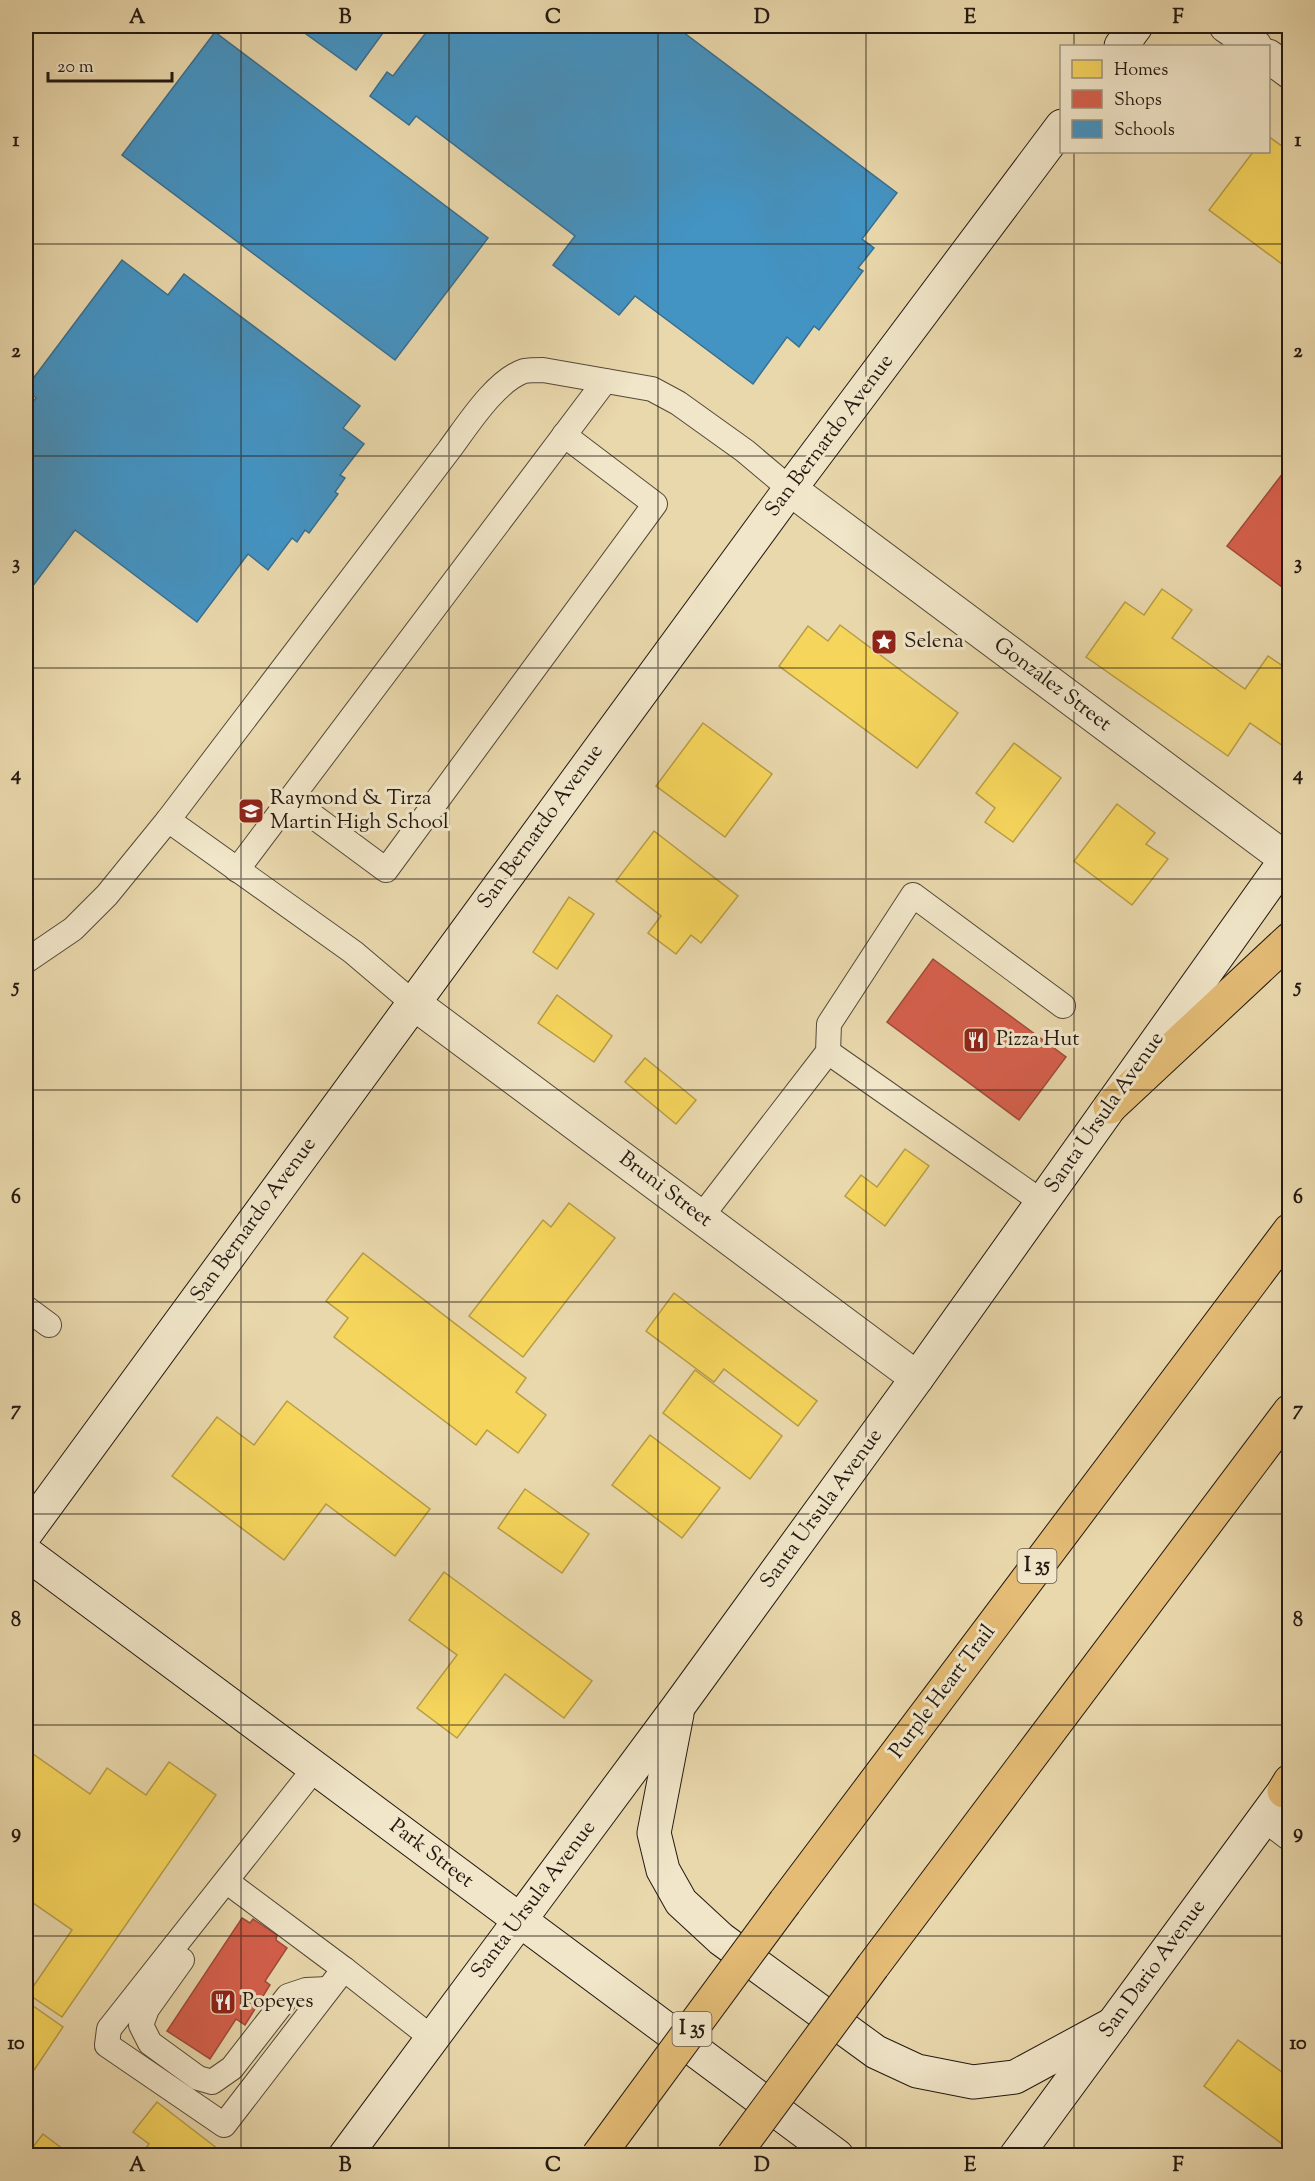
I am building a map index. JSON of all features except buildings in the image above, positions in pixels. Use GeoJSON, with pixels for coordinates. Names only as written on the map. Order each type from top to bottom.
{"type":"FeatureCollection","features":[{"type":"Feature","properties":{"kind":"highway"},"geometry":{"type":"LineString","coordinates":[[1110,1107],[1290,939]]}},
{"type":"Feature","properties":{"kind":"highway","name":"Purple Heart Trail"},"geometry":{"type":"LineString","coordinates":[[598,2156],[785,1902],[1290,1230]]}},
{"type":"Feature","properties":{"kind":"highway"},"geometry":{"type":"LineString","coordinates":[[733,2156],[1290,1411]]}},
{"type":"Feature","properties":{"kind":"main road"},"geometry":{"type":"LineString","coordinates":[[1122,45],[1136,26]]}},
{"type":"Feature","properties":{"kind":"main road"},"geometry":{"type":"LineString","coordinates":[[1227,26],[1254,45]]}},
{"type":"Feature","properties":{"kind":"main road"},"geometry":{"type":"LineString","coordinates":[[1270,57],[1290,72]]}},
{"type":"Feature","properties":{"kind":"main road","name":"San Bernardo Avenue"},"geometry":{"type":"LineString","coordinates":[[26,1533],[412,1002],[790,489],[1060,129]]}},
{"type":"Feature","properties":{"kind":"main road","name":"Gonzalez Street"},"geometry":{"type":"LineString","coordinates":[[790,489],[1288,857]]}},
{"type":"Feature","properties":{"kind":"main road","name":"Santa Ursula Avenue"},"geometry":{"type":"LineString","coordinates":[[345,2156],[678,1707],[917,1378],[1288,857]]}},
{"type":"Feature","properties":{"kind":"main road","name":"Bruni Street"},"geometry":{"type":"LineString","coordinates":[[412,1002],[917,1378]]}},
{"type":"Feature","properties":{"kind":"main road","name":"Park Street"},"geometry":{"type":"LineString","coordinates":[[26,1553],[837,2156]]}},
{"type":"Feature","properties":{"kind":"main road"},"geometry":{"type":"LineString","coordinates":[[678,1707],[654,1833],[663,1870],[681,1902],[721,1939],[876,2052],[917,2071],[973,2082],[1015,2077],[1113,2024]]}},
{"type":"Feature","properties":{"kind":"main road","name":"San Dario Avenue"},"geometry":{"type":"LineString","coordinates":[[1016,2156],[1288,1785]]}},
{"type":"Feature","properties":{"kind":"lane"},"geometry":{"type":"LineString","coordinates":[[26,961],[73,929],[107,895],[168,820],[491,397],[509,380],[525,371],[543,370],[652,389],[678,403],[745,451],[790,489]]}},
{"type":"Feature","properties":{"kind":"lane"},"geometry":{"type":"LineString","coordinates":[[237,870],[605,381]]}},
{"type":"Feature","properties":{"kind":"lane"},"geometry":{"type":"LineString","coordinates":[[290,799],[386,870],[655,504],[564,435]]}},
{"type":"Feature","properties":{"kind":"lane"},"geometry":{"type":"LineString","coordinates":[[168,820],[353,952],[412,1002]]}},
{"type":"Feature","properties":{"kind":"lane"},"geometry":{"type":"LineString","coordinates":[[701,1217],[828,1052],[829,1024],[913,895],[1063,1006]]}},
{"type":"Feature","properties":{"kind":"lane"},"geometry":{"type":"LineString","coordinates":[[828,1052],[1042,1202]]}},
{"type":"Feature","properties":{"kind":"lane"},"geometry":{"type":"LineString","coordinates":[[26,1308],[49,1325]]}},
{"type":"Feature","properties":{"kind":"lane"},"geometry":{"type":"LineString","coordinates":[[315,1768],[109,2029],[107,2045],[224,2125],[344,1969]]}},
{"type":"Feature","properties":{"kind":"lane"},"geometry":{"type":"LineString","coordinates":[[1263,1819],[1290,1839]]}},
{"type":"Feature","properties":{"kind":"lane"},"geometry":{"type":"LineString","coordinates":[[226,1881],[432,2038]]}},
{"type":"Feature","properties":{"kind":"lane"},"geometry":{"type":"LineString","coordinates":[[207,1905],[203,1930],[147,2010],[141,2025],[150,2043],[198,2078],[212,2082],[232,2068],[288,1996],[306,1990],[328,1989]]}},
{"type":"Feature","properties":{"kind":"place","name":"Selena"},"geometry":{"type":"Point","coordinates":[884,642]}},
{"type":"Feature","properties":{"kind":"place","name":"Raymond & Tirza Martin High School"},"geometry":{"type":"Point","coordinates":[251,811]}},
{"type":"Feature","properties":{"kind":"place","name":"Pizza Hut"},"geometry":{"type":"Point","coordinates":[976,1040]}},
{"type":"Feature","properties":{"kind":"place","name":"Popeyes"},"geometry":{"type":"Point","coordinates":[223,2002]}}]}
